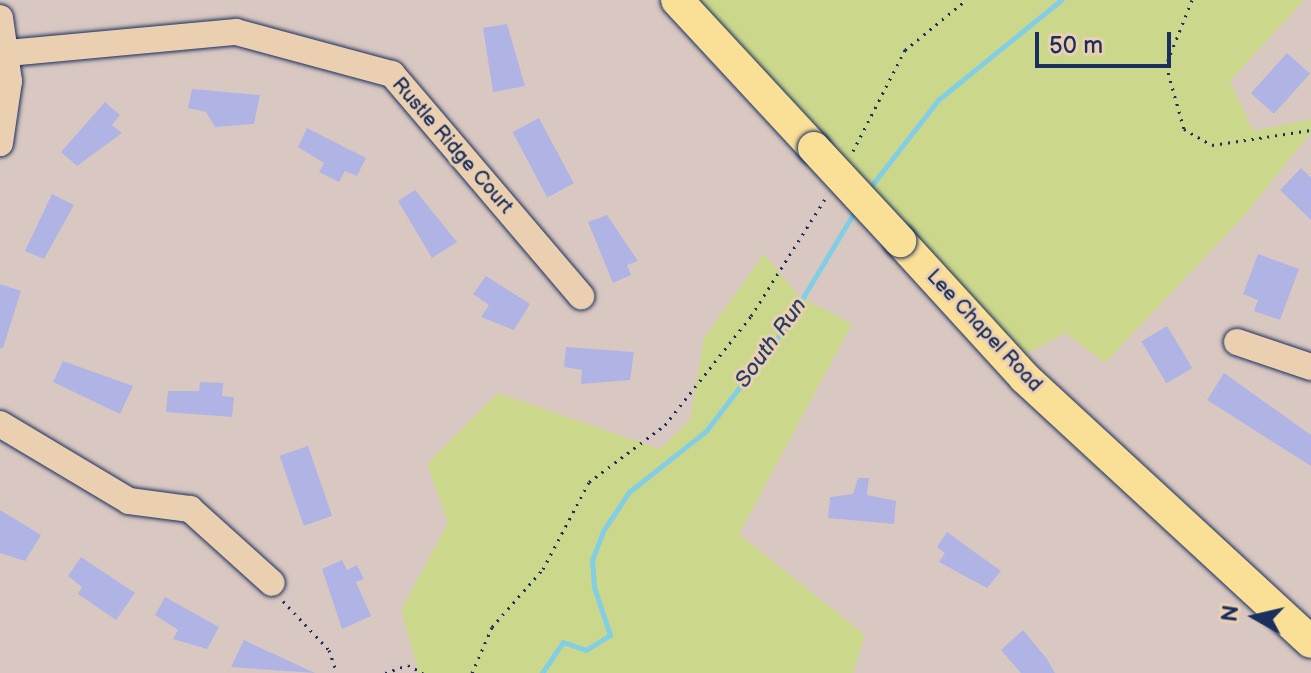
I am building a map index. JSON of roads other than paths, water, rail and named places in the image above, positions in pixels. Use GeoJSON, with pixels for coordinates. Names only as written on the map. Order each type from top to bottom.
{"type":"FeatureCollection","features":[{"type":"Feature","properties":{"kind":"main road","name":"Lee Chapel Road"},"geometry":{"type":"LineString","coordinates":[[677,0],[1025,378],[1311,642]]}},
{"type":"Feature","properties":{"kind":"street"},"geometry":{"type":"LineString","coordinates":[[0,18],[8,53],[0,143]]}},
{"type":"Feature","properties":{"kind":"street","name":"Rustle Ridge Court"},"geometry":{"type":"LineString","coordinates":[[8,53],[236,32],[392,74],[581,296]]}},
{"type":"Feature","properties":{"kind":"street"},"geometry":{"type":"LineString","coordinates":[[1237,342],[1311,367]]}},
{"type":"Feature","properties":{"kind":"street"},"geometry":{"type":"LineString","coordinates":[[0,424],[129,501],[190,509],[272,583]]}},
{"type":"Feature","properties":{"kind":"waterway","name":"South Run"},"geometry":{"type":"LineString","coordinates":[[868,190],[938,100],[1061,0]]}},
{"type":"Feature","properties":{"kind":"waterway","name":"South Run"},"geometry":{"type":"LineString","coordinates":[[542,673],[563,642],[586,650],[610,635],[594,587],[592,560],[603,531],[629,492],[706,431],[784,329],[856,209]]}}]}
